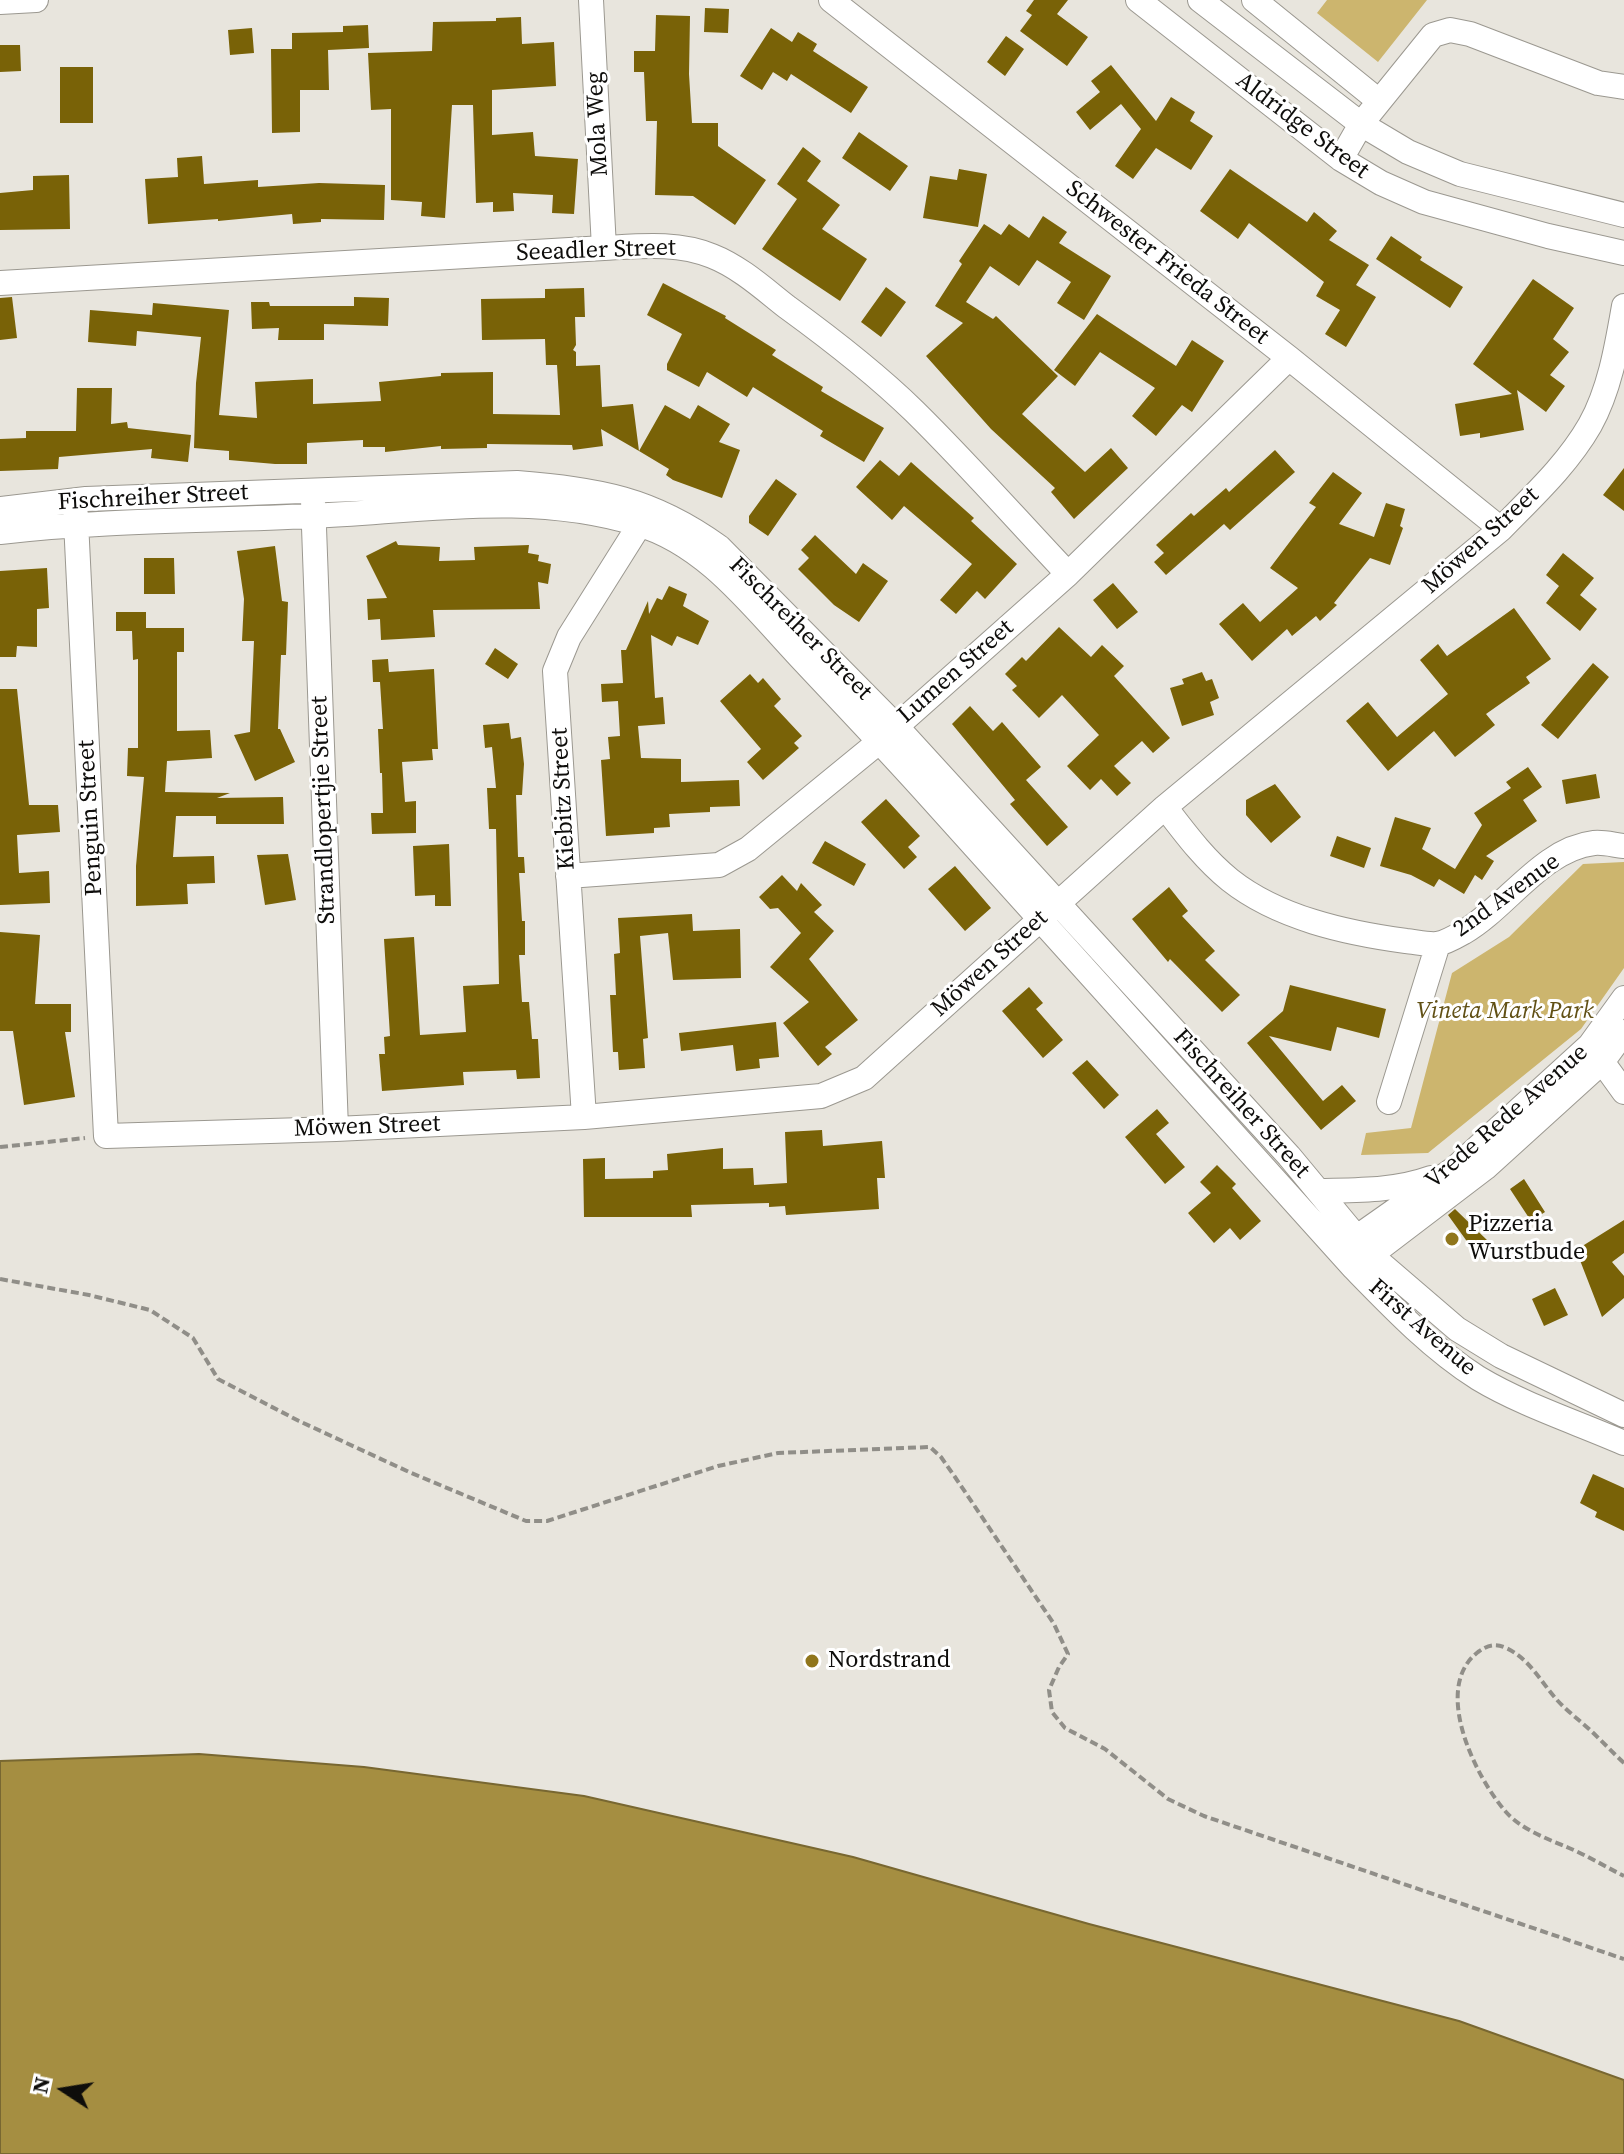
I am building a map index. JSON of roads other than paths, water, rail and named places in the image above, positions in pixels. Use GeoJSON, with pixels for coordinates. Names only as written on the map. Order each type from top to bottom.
{"type":"FeatureCollection","features":[{"type":"Feature","properties":{"kind":"street"},"geometry":{"type":"LineString","coordinates":[[0,2],[36,0]]}},
{"type":"Feature","properties":{"kind":"street","name":"Mola Weg"},"geometry":{"type":"LineString","coordinates":[[591,0],[604,248]]}},
{"type":"Feature","properties":{"kind":"street","name":"Schwester Frieda Street"},"geometry":{"type":"LineString","coordinates":[[831,0],[1289,358],[1501,529]]}},
{"type":"Feature","properties":{"kind":"street","name":"Aldridge Street"},"geometry":{"type":"LineString","coordinates":[[1138,0],[1341,159],[1381,183],[1424,202],[1624,253]]}},
{"type":"Feature","properties":{"kind":"street","name":"Aldridge Street"},"geometry":{"type":"LineString","coordinates":[[1200,0],[1361,124],[1408,152],[1460,174],[1624,215]]}},
{"type":"Feature","properties":{"kind":"street"},"geometry":{"type":"LineString","coordinates":[[1254,0],[1379,101]]}},
{"type":"Feature","properties":{"kind":"street"},"geometry":{"type":"LineString","coordinates":[[1341,159],[1361,124],[1433,35],[1450,30],[1470,34],[1598,83],[1624,87]]}},
{"type":"Feature","properties":{"kind":"street","name":"Seeadler Street"},"geometry":{"type":"LineString","coordinates":[[0,283],[655,245],[688,248],[714,257],[743,274],[825,335],[913,410],[1068,574]]}},
{"type":"Feature","properties":{"kind":"street","name":"Möwen Street"},"geometry":{"type":"LineString","coordinates":[[106,1136],[584,1117],[821,1096],[864,1078],[1165,807],[1501,529],[1572,453],[1591,423],[1606,387],[1624,306]]}},
{"type":"Feature","properties":{"kind":"street","name":"Lumen Street"},"geometry":{"type":"LineString","coordinates":[[568,876],[719,865],[748,849],[888,734],[1068,574],[1289,358]]}},
{"type":"Feature","properties":{"kind":"street","name":"Fischreiher Street"},"geometry":{"type":"LineString","coordinates":[[0,532],[76,512],[313,491],[517,483],[581,488],[646,515],[729,582],[888,734],[1355,1253]]}},
{"type":"Feature","properties":{"kind":"street","name":"Strandlopertjie Street"},"geometry":{"type":"LineString","coordinates":[[313,491],[336,1129]]}},
{"type":"Feature","properties":{"kind":"street","name":"Fischreiher Street"},"geometry":{"type":"LineString","coordinates":[[0,509],[313,516],[497,504],[646,515]]}},
{"type":"Feature","properties":{"kind":"street","name":"Penguin Street"},"geometry":{"type":"LineString","coordinates":[[76,512],[106,1136]]}},
{"type":"Feature","properties":{"kind":"street","name":"Kiebitz Street"},"geometry":{"type":"LineString","coordinates":[[584,1117],[555,671],[569,637],[646,515]]}},
{"type":"Feature","properties":{"kind":"street","name":"2nd Avenue"},"geometry":{"type":"LineString","coordinates":[[1165,807],[1201,854],[1231,881],[1270,904],[1315,922],[1375,937],[1438,944],[1485,917],[1524,881],[1564,854],[1590,844],[1624,846]]}},
{"type":"Feature","properties":{"kind":"street","name":"Fischreiher Street"},"geometry":{"type":"LineString","coordinates":[[1049,911],[1319,1191],[1355,1253]]}},
{"type":"Feature","properties":{"kind":"street","name":"2nd Avenue"},"geometry":{"type":"LineString","coordinates":[[1389,1102],[1438,944]]}},
{"type":"Feature","properties":{"kind":"street","name":"Vrede Rede Avenue"},"geometry":{"type":"LineString","coordinates":[[1355,1253],[1485,1168],[1597,1053],[1624,998]]}},
{"type":"Feature","properties":{"kind":"street","name":"Vrede Rede Avenue"},"geometry":{"type":"LineString","coordinates":[[1355,1253],[1624,1032]]}},
{"type":"Feature","properties":{"kind":"street"},"geometry":{"type":"LineString","coordinates":[[1597,1053],[1624,1092]]}},
{"type":"Feature","properties":{"kind":"street"},"geometry":{"type":"LineString","coordinates":[[1319,1191],[1400,1187],[1454,1169]]}},
{"type":"Feature","properties":{"kind":"street","name":"First Avenue"},"geometry":{"type":"LineString","coordinates":[[1355,1253],[1457,1329],[1501,1356],[1624,1415]]}},
{"type":"Feature","properties":{"kind":"street","name":"First Avenue"},"geometry":{"type":"LineString","coordinates":[[1355,1253],[1435,1346],[1479,1378],[1624,1443]]}},
{"type":"Feature","properties":{"kind":"place","name":"Pizzeria Wurstbude"},"geometry":{"type":"Point","coordinates":[1452,1239]}},
{"type":"Feature","properties":{"kind":"place","name":"Nordstrand"},"geometry":{"type":"Point","coordinates":[812,1661]}},
{"type":"Feature","properties":{"kind":"park label","name":"Vineta Mark Park"},"geometry":{"type":"Point","coordinates":[1505,1012]}}]}
